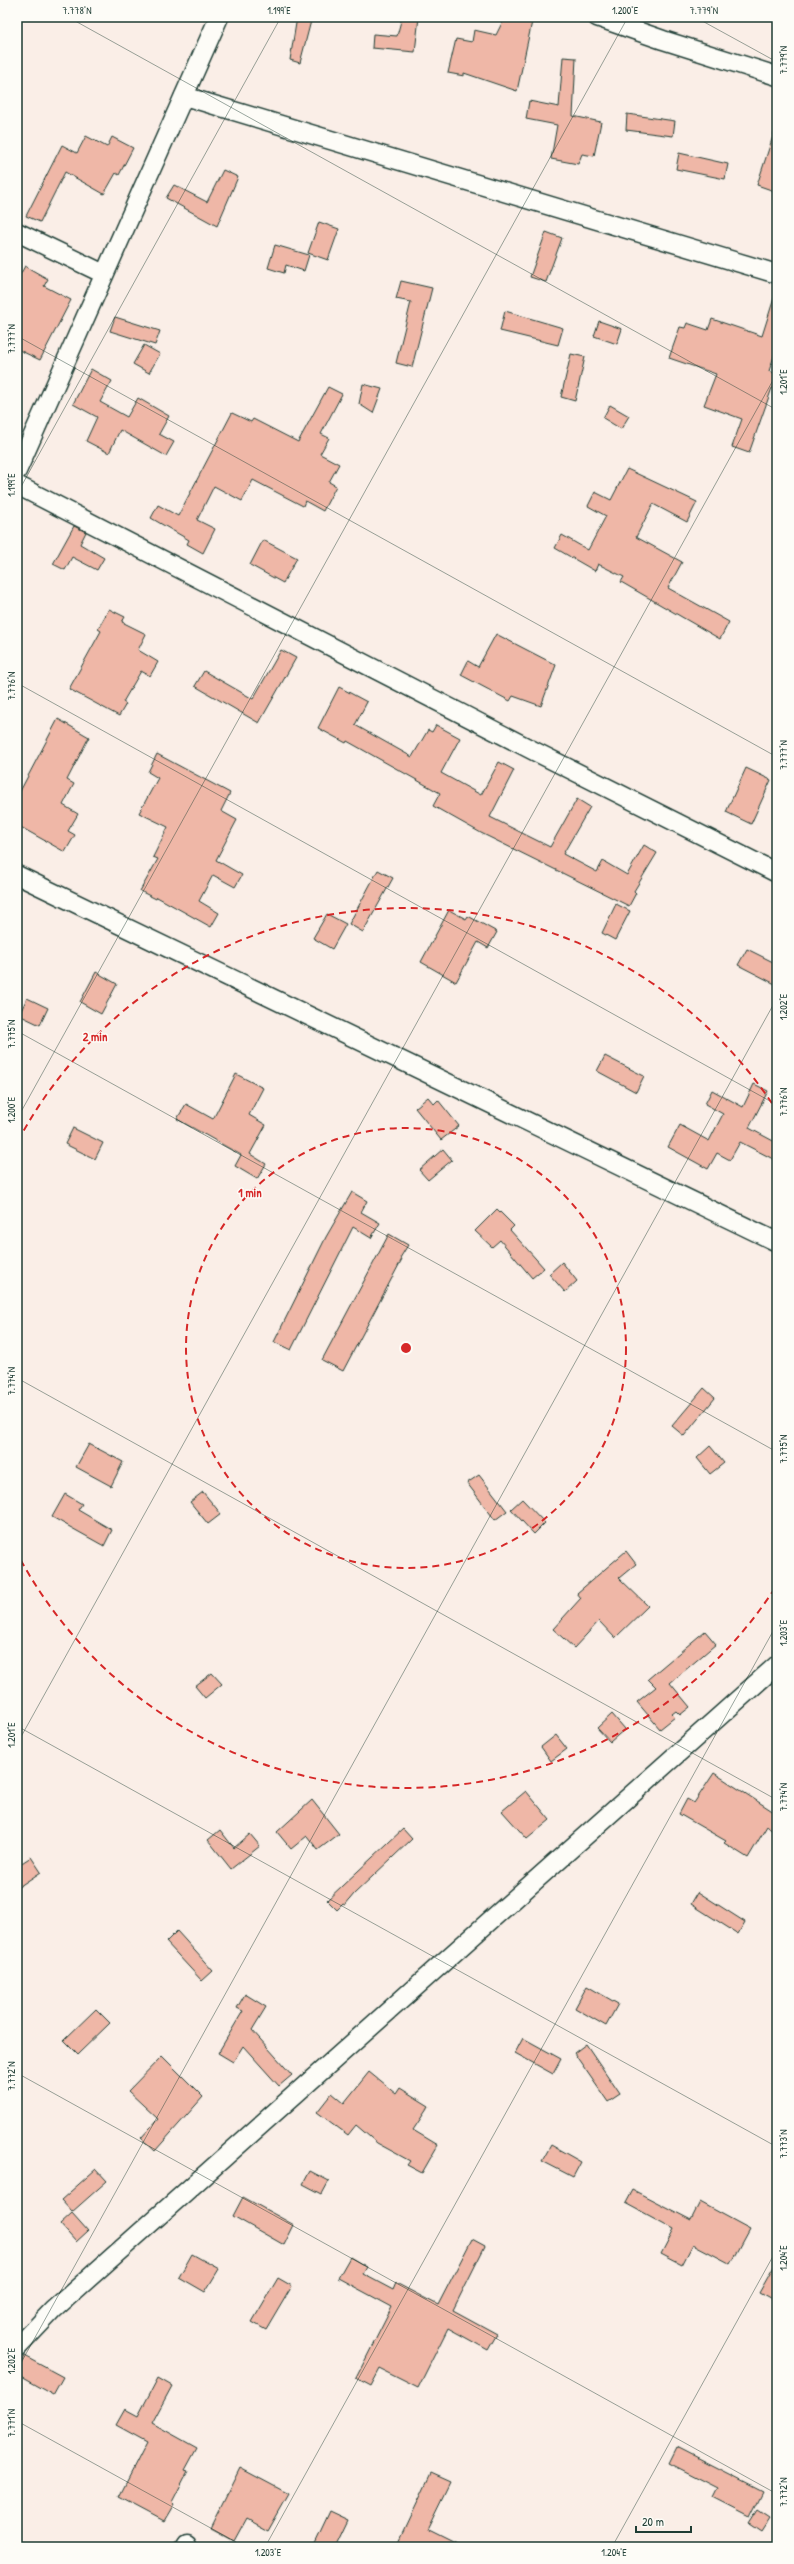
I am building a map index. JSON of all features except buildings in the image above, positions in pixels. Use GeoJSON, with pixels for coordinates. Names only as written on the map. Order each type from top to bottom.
{"type":"FeatureCollection","features":[{"type":"Feature","properties":{"kind":"street"},"geometry":{"type":"LineString","coordinates":[[17,470],[219,17]]}},
{"type":"Feature","properties":{"kind":"street"},"geometry":{"type":"LineString","coordinates":[[598,17],[663,40],[777,76]]}},
{"type":"Feature","properties":{"kind":"street"},"geometry":{"type":"LineString","coordinates":[[184,96],[777,274]]}},
{"type":"Feature","properties":{"kind":"street"},"geometry":{"type":"LineString","coordinates":[[17,232],[104,274]]}},
{"type":"Feature","properties":{"kind":"street"},"geometry":{"type":"LineString","coordinates":[[17,485],[536,752],[777,873]]}},
{"type":"Feature","properties":{"kind":"street"},"geometry":{"type":"LineString","coordinates":[[17,875],[777,1242]]}},
{"type":"Feature","properties":{"kind":"street"},"geometry":{"type":"LineString","coordinates":[[17,2348],[53,2310],[777,1665]]}}]}
